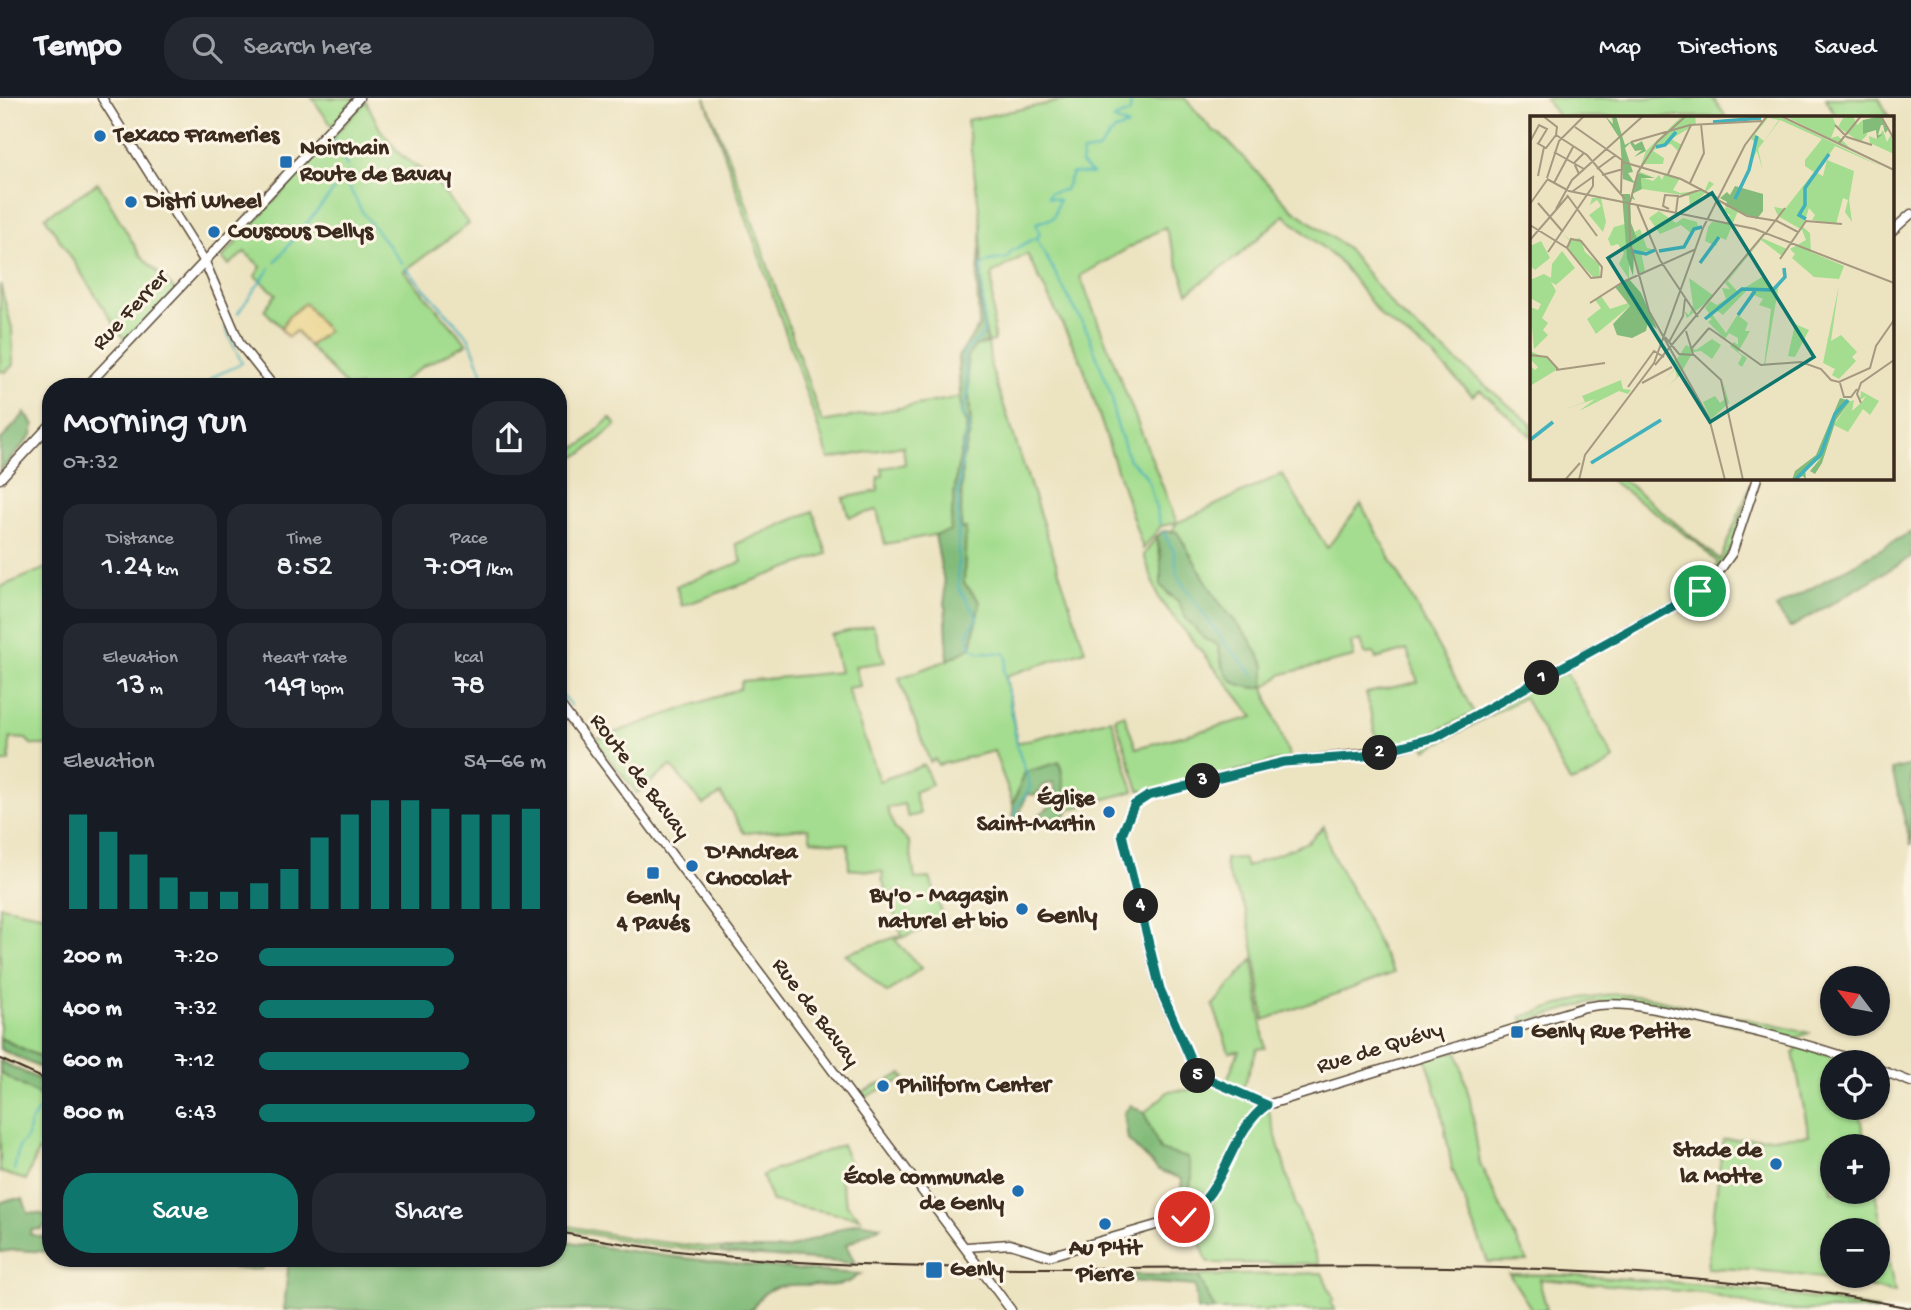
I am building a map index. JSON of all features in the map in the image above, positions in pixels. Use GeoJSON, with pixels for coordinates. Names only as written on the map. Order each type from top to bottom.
{"type":"FeatureCollection","features":[{"type":"Feature","properties":{"kind":"main road"},"geometry":{"type":"LineString","coordinates":[[102,98],[205,262],[240,344],[267,378]]}},
{"type":"Feature","properties":{"kind":"main road","name":"Rue Ferrer"},"geometry":{"type":"LineString","coordinates":[[95,378],[359,98]]}},
{"type":"Feature","properties":{"kind":"main road"},"geometry":{"type":"LineString","coordinates":[[1894,229],[1911,214]]}},
{"type":"Feature","properties":{"kind":"main road"},"geometry":{"type":"LineString","coordinates":[[0,479],[42,434]]}},
{"type":"Feature","properties":{"kind":"main road"},"geometry":{"type":"LineString","coordinates":[[967,1247],[1010,1244],[1049,1256],[1184,1217],[1202,1203],[1251,1121],[1267,1105],[1203,1079],[1192,1065],[1160,989],[1122,834],[1134,805],[1148,796],[1284,762],[1364,756],[1436,737],[1700,591],[1720,573],[1732,553],[1756,480]]}},
{"type":"Feature","properties":{"kind":"main road","name":"Route de Bavay"},"geometry":{"type":"LineString","coordinates":[[567,714],[688,875]]}},
{"type":"Feature","properties":{"kind":"main road","name":"Rue de Bavay"},"geometry":{"type":"LineString","coordinates":[[688,875],[967,1247],[1011,1310]]}},
{"type":"Feature","properties":{"kind":"main road","name":"Rue de Quévy"},"geometry":{"type":"LineString","coordinates":[[1267,1105],[1523,1025],[1606,1003],[1632,1005],[1767,1034],[1820,1050]]}},
{"type":"Feature","properties":{"kind":"main road"},"geometry":{"type":"LineString","coordinates":[[1890,1074],[1911,1082]]}},
{"type":"Feature","properties":{"kind":"green space"},"geometry":{"type":"Polygon","coordinates":[[[312,98],[356,98],[332,126],[312,98]]]}},
{"type":"Feature","properties":{"kind":"green space"},"geometry":{"type":"Polygon","coordinates":[[[705,98],[743,194],[822,422],[961,397],[961,413],[967,425],[957,471],[950,532],[885,544],[877,510],[849,517],[843,498],[878,491],[878,477],[883,476],[882,468],[905,464],[903,446],[829,459],[705,98]]]}},
{"type":"Feature","properties":{"kind":"green space"},"geometry":{"type":"Polygon","coordinates":[[[1076,98],[1185,98],[1213,131],[1222,135],[1291,208],[1347,248],[1396,310],[1530,423],[1530,435],[1480,390],[1473,396],[1429,352],[1382,317],[1342,264],[1284,215],[1238,256],[1188,292],[1165,227],[1080,276],[1177,523],[1161,526],[1143,549],[1082,363],[1027,254],[992,274],[994,341],[988,343],[982,314],[981,223],[967,120],[1076,98]]]}},
{"type":"Feature","properties":{"kind":"green space"},"geometry":{"type":"Polygon","coordinates":[[[1545,98],[1713,98],[1725,116],[1558,116],[1545,98]]]}},
{"type":"Feature","properties":{"kind":"green space"},"geometry":{"type":"Polygon","coordinates":[[[1826,98],[1879,98],[1888,116],[1835,116],[1826,98]]]}},
{"type":"Feature","properties":{"kind":"green space"},"geometry":{"type":"Polygon","coordinates":[[[366,101],[380,129],[400,154],[433,179],[469,224],[404,271],[467,344],[423,366],[407,378],[339,378],[309,346],[327,331],[287,318],[282,328],[264,310],[276,294],[255,276],[261,267],[245,252],[229,265],[222,258],[366,101]]]}},
{"type":"Feature","properties":{"kind":"green space"},"geometry":{"type":"Polygon","coordinates":[[[98,183],[140,255],[176,291],[127,344],[45,217],[98,183]]]}},
{"type":"Feature","properties":{"kind":"green space"},"geometry":{"type":"Polygon","coordinates":[[[981,238],[981,306],[988,342],[975,346],[967,357],[971,429],[962,462],[961,529],[966,528],[964,583],[980,602],[971,647],[948,660],[944,582],[935,535],[950,531],[957,471],[967,425],[961,413],[958,357],[979,326],[977,284],[981,238]]]}},
{"type":"Feature","properties":{"kind":"green space"},"geometry":{"type":"Polygon","coordinates":[[[0,284],[12,328],[13,365],[6,372],[0,371],[0,284]]]}},
{"type":"Feature","properties":{"kind":"green space"},"geometry":{"type":"Polygon","coordinates":[[[988,343],[991,367],[1085,650],[1006,676],[1017,743],[1111,719],[1134,791],[1067,810],[1059,762],[1022,785],[1013,804],[994,751],[938,765],[935,759],[930,762],[899,678],[948,660],[971,647],[980,602],[964,583],[960,500],[962,462],[971,429],[967,357],[975,346],[988,343]]]}},
{"type":"Feature","properties":{"kind":"green space"},"geometry":{"type":"Polygon","coordinates":[[[25,413],[34,425],[32,435],[0,471],[0,441],[25,413]]]}},
{"type":"Feature","properties":{"kind":"green space"},"geometry":{"type":"Polygon","coordinates":[[[610,418],[616,425],[583,453],[567,461],[567,452],[583,444],[610,418]]]}},
{"type":"Feature","properties":{"kind":"green space"},"geometry":{"type":"Polygon","coordinates":[[[1282,474],[1327,548],[1361,504],[1474,713],[1418,740],[1379,750],[1366,693],[1418,682],[1407,650],[1376,659],[1374,653],[1365,654],[1361,640],[1351,643],[1354,657],[1283,674],[1264,688],[1290,758],[1150,792],[1139,790],[1115,718],[1124,714],[1136,748],[1254,717],[1159,599],[1144,555],[1156,537],[1168,595],[1178,601],[1187,620],[1218,645],[1222,667],[1264,685],[1265,666],[1249,638],[1218,601],[1177,532],[1172,531],[1177,523],[1282,474]]]}},
{"type":"Feature","properties":{"kind":"green space"},"geometry":{"type":"Polygon","coordinates":[[[1611,480],[1622,480],[1631,486],[1720,560],[1753,480],[1731,548],[1716,573],[1706,583],[1718,563],[1698,544],[1611,480]]]}},
{"type":"Feature","properties":{"kind":"green space"},"geometry":{"type":"Polygon","coordinates":[[[813,511],[827,554],[682,606],[676,586],[742,562],[736,544],[813,511]]]}},
{"type":"Feature","properties":{"kind":"green space"},"geometry":{"type":"Polygon","coordinates":[[[1163,531],[1177,532],[1218,601],[1249,638],[1265,666],[1264,685],[1260,688],[1240,685],[1229,677],[1222,664],[1218,645],[1204,639],[1187,620],[1178,601],[1161,586],[1161,555],[1156,537],[1163,531]]]}},
{"type":"Feature","properties":{"kind":"green space"},"geometry":{"type":"Polygon","coordinates":[[[1911,532],[1911,557],[1790,628],[1776,608],[1911,532]]]}},
{"type":"Feature","properties":{"kind":"green space"},"geometry":{"type":"Polygon","coordinates":[[[42,570],[42,745],[32,745],[26,739],[10,738],[9,762],[0,762],[0,587],[42,570]]]}},
{"type":"Feature","properties":{"kind":"green space"},"geometry":{"type":"Polygon","coordinates":[[[873,625],[885,662],[855,666],[860,686],[847,688],[879,781],[924,765],[932,785],[914,792],[920,814],[908,817],[904,804],[887,808],[895,829],[909,842],[915,879],[930,878],[945,922],[895,940],[921,968],[887,993],[845,954],[902,935],[882,879],[883,872],[849,869],[848,844],[811,840],[808,828],[744,833],[721,794],[703,805],[671,766],[637,793],[594,740],[739,689],[742,681],[840,672],[831,635],[873,625]]]}},
{"type":"Feature","properties":{"kind":"green space"},"geometry":{"type":"Polygon","coordinates":[[[1566,672],[1614,759],[1593,774],[1570,782],[1524,697],[1426,750],[1423,744],[1544,680],[1546,683],[1566,672]]]}},
{"type":"Feature","properties":{"kind":"green space"},"geometry":{"type":"Polygon","coordinates":[[[1060,762],[1068,813],[1053,819],[1039,815],[1058,800],[1053,782],[1043,786],[1036,795],[1028,794],[1014,828],[1013,804],[1025,772],[1060,762]]]}},
{"type":"Feature","properties":{"kind":"green space"},"geometry":{"type":"Polygon","coordinates":[[[1911,765],[1911,845],[1892,770],[1911,765]]]}},
{"type":"Feature","properties":{"kind":"green space"},"geometry":{"type":"Polygon","coordinates":[[[1324,826],[1334,858],[1394,973],[1264,1020],[1246,913],[1230,880],[1225,859],[1243,858],[1246,867],[1308,842],[1324,826]]]}},
{"type":"Feature","properties":{"kind":"green space"},"geometry":{"type":"Polygon","coordinates":[[[0,906],[42,914],[42,1058],[0,1038],[0,906]]]}},
{"type":"Feature","properties":{"kind":"green space"},"geometry":{"type":"Polygon","coordinates":[[[1253,959],[1265,1048],[1257,1049],[1242,1091],[1225,1085],[1239,1051],[1229,1052],[1213,1005],[1253,959]]]}},
{"type":"Feature","properties":{"kind":"green space"},"geometry":{"type":"Polygon","coordinates":[[[1612,994],[1647,997],[1809,1033],[1796,1038],[1623,1001],[1591,1002],[1524,1022],[1521,1017],[1582,998],[1612,994]]]}},
{"type":"Feature","properties":{"kind":"green space"},"geometry":{"type":"Polygon","coordinates":[[[0,1038],[42,1058],[42,1069],[0,1049],[0,1038]]]}},
{"type":"Feature","properties":{"kind":"green space","name":"Stade de la Motte"},"geometry":{"type":"Polygon","coordinates":[[[1797,1045],[1820,1052],[1820,1120],[1861,1120],[1863,1134],[1820,1134],[1820,1204],[1877,1204],[1880,1218],[1820,1218],[1820,1278],[1755,1270],[1707,1268],[1723,1140],[1809,1135],[1793,1052],[1796,1051],[1797,1045]]]}},
{"type":"Feature","properties":{"kind":"green space"},"geometry":{"type":"Polygon","coordinates":[[[1457,1051],[1470,1100],[1480,1164],[1527,1261],[1488,1262],[1452,1168],[1441,1108],[1426,1058],[1457,1051]]]}},
{"type":"Feature","properties":{"kind":"green space"},"geometry":{"type":"Polygon","coordinates":[[[0,1061],[42,1081],[42,1097],[0,1073],[0,1061]]]}},
{"type":"Feature","properties":{"kind":"green space"},"geometry":{"type":"Polygon","coordinates":[[[0,1073],[42,1097],[42,1152],[38,1151],[26,1180],[0,1172],[0,1073]]]}},
{"type":"Feature","properties":{"kind":"green space","name":"Philiform Center"},"geometry":{"type":"Polygon","coordinates":[[[902,1074],[905,1078],[863,1098],[860,1093],[902,1074]]]}},
{"type":"Feature","properties":{"kind":"green space"},"geometry":{"type":"Polygon","coordinates":[[[1203,1079],[1267,1105],[1296,1206],[1319,1264],[1208,1263],[1186,1206],[1192,1176],[1160,1150],[1144,1113],[1169,1091],[1190,1090],[1203,1079]]]}},
{"type":"Feature","properties":{"kind":"green space"},"geometry":{"type":"Polygon","coordinates":[[[1131,1105],[1144,1113],[1160,1150],[1188,1158],[1192,1176],[1186,1206],[1179,1207],[1182,1179],[1158,1170],[1128,1140],[1124,1113],[1131,1105]]]}},
{"type":"Feature","properties":{"kind":"green space"},"geometry":{"type":"Polygon","coordinates":[[[842,1145],[855,1174],[840,1180],[847,1205],[860,1218],[772,1202],[762,1175],[842,1145]]]}},
{"type":"Feature","properties":{"kind":"green space"},"geometry":{"type":"Polygon","coordinates":[[[23,1199],[28,1213],[42,1214],[42,1229],[32,1230],[30,1234],[42,1237],[42,1252],[0,1252],[0,1203],[23,1199]]]}},
{"type":"Feature","properties":{"kind":"green space"},"geometry":{"type":"Polygon","coordinates":[[[858,1222],[881,1226],[846,1245],[855,1263],[721,1253],[721,1249],[787,1249],[858,1222]]]}},
{"type":"Feature","properties":{"kind":"green space"},"geometry":{"type":"Polygon","coordinates":[[[567,1226],[635,1239],[721,1249],[721,1253],[642,1244],[567,1230],[567,1226]]]}},
{"type":"Feature","properties":{"kind":"green space"},"geometry":{"type":"Polygon","coordinates":[[[567,1241],[709,1261],[860,1274],[848,1282],[834,1285],[795,1284],[770,1289],[760,1297],[752,1310],[284,1310],[288,1267],[567,1267],[567,1241]]]}},
{"type":"Feature","properties":{"kind":"green space"},"geometry":{"type":"Polygon","coordinates":[[[231,1267],[262,1267],[261,1269],[231,1267]]]}},
{"type":"Feature","properties":{"kind":"green space","name":"Stade de la Motte"},"geometry":{"type":"Polygon","coordinates":[[[1890,1268],[1895,1293],[1872,1288],[1890,1288],[1890,1268]]]}},
{"type":"Feature","properties":{"kind":"green space"},"geometry":{"type":"Polygon","coordinates":[[[1322,1273],[1334,1300],[1330,1302],[1335,1310],[1215,1310],[1198,1276],[1322,1273]]]}},
{"type":"Feature","properties":{"kind":"green space"},"geometry":{"type":"Polygon","coordinates":[[[1100,1274],[1198,1276],[1215,1310],[1197,1310],[1195,1286],[1102,1279],[1100,1274]]]}},
{"type":"Feature","properties":{"kind":"green space"},"geometry":{"type":"Polygon","coordinates":[[[1509,1274],[1695,1284],[1880,1310],[1772,1310],[1704,1293],[1539,1279],[1547,1310],[1532,1310],[1509,1274]]]}},
{"type":"Feature","properties":{"kind":"sand"},"geometry":{"type":"Polygon","coordinates":[[[305,303],[327,331],[309,346],[296,331],[288,337],[281,329],[287,318],[305,303]]]}},
{"type":"Feature","properties":{"kind":"waterway"},"geometry":{"type":"LineString","coordinates":[[1017,819],[1016,808],[1030,788],[1018,750],[1004,670],[1007,658],[1004,653],[979,652],[971,647],[968,633],[977,617],[959,589],[958,496],[963,449],[970,424],[961,413],[969,394],[963,353],[984,334],[982,266],[989,261],[1008,258],[1010,252],[1040,235],[1036,223],[1053,218],[1059,200],[1048,197],[1049,193],[1065,190],[1072,173],[1092,174],[1081,164],[1083,152],[1098,150],[1115,130],[1128,126],[1113,119],[1130,113],[1131,98]]}},
{"type":"Feature","properties":{"kind":"waterway"},"geometry":{"type":"LineString","coordinates":[[332,138],[347,166]]}},
{"type":"Feature","properties":{"kind":"waterway"},"geometry":{"type":"LineString","coordinates":[[339,185],[350,171]]}},
{"type":"Feature","properties":{"kind":"waterway"},"geometry":{"type":"LineString","coordinates":[[345,180],[363,213],[402,263]]}},
{"type":"Feature","properties":{"kind":"waterway"},"geometry":{"type":"LineString","coordinates":[[275,262],[334,190]]}},
{"type":"Feature","properties":{"kind":"waterway"},"geometry":{"type":"LineString","coordinates":[[1036,238],[1088,333],[1112,397],[1114,415],[1129,460],[1143,472],[1149,483],[1160,524]]}},
{"type":"Feature","properties":{"kind":"waterway"},"geometry":{"type":"LineString","coordinates":[[238,313],[270,268]]}},
{"type":"Feature","properties":{"kind":"waterway"},"geometry":{"type":"LineString","coordinates":[[406,268],[469,338],[485,378]]}},
{"type":"Feature","properties":{"kind":"waterway"},"geometry":{"type":"LineString","coordinates":[[213,378],[242,363],[225,327]]}},
{"type":"Feature","properties":{"kind":"waterway"},"geometry":{"type":"LineString","coordinates":[[1163,531],[1174,552],[1178,577],[1223,641],[1255,676]]}},
{"type":"Feature","properties":{"kind":"waterway"},"geometry":{"type":"LineString","coordinates":[[567,701],[571,706]]}},
{"type":"Feature","properties":{"kind":"waterway"},"geometry":{"type":"LineString","coordinates":[[14,1170],[19,1147],[27,1137],[30,1123],[42,1109]]}},
{"type":"Feature","properties":{"kind":"railway"},"geometry":{"type":"LineString","coordinates":[[0,1059],[42,1078]]}},
{"type":"Feature","properties":{"kind":"railway"},"geometry":{"type":"LineString","coordinates":[[567,1234],[678,1251],[859,1265],[1040,1268],[1368,1266],[1586,1271],[1695,1278],[1803,1290],[1911,1308]]}},
{"type":"Feature","properties":{"kind":"place","name":"Texaco Frameries"},"geometry":{"type":"Point","coordinates":[100,136]}},
{"type":"Feature","properties":{"kind":"place","name":"Noirchain Route de Bavay"},"geometry":{"type":"Point","coordinates":[286,162]}},
{"type":"Feature","properties":{"kind":"place","name":"Distri Wheel"},"geometry":{"type":"Point","coordinates":[131,202]}},
{"type":"Feature","properties":{"kind":"place","name":"Couscous Dellys"},"geometry":{"type":"Point","coordinates":[214,232]}},
{"type":"Feature","properties":{"kind":"place","name":"Église Saint-Martin"},"geometry":{"type":"Point","coordinates":[1109,812]}},
{"type":"Feature","properties":{"kind":"place","name":"D'Andrea Chocolat"},"geometry":{"type":"Point","coordinates":[692,866]}},
{"type":"Feature","properties":{"kind":"place","name":"Genly 4 Pavés"},"geometry":{"type":"Point","coordinates":[653,873]}},
{"type":"Feature","properties":{"kind":"place","name":"By'o - Magasin naturel et bio"},"geometry":{"type":"Point","coordinates":[1022,909]}},
{"type":"Feature","properties":{"kind":"place","name":"Genly Rue Petite"},"geometry":{"type":"Point","coordinates":[1517,1032]}},
{"type":"Feature","properties":{"kind":"place","name":"Philiform Center"},"geometry":{"type":"Point","coordinates":[883,1086]}},
{"type":"Feature","properties":{"kind":"place","name":"Stade de la Motte"},"geometry":{"type":"Point","coordinates":[1776,1164]}},
{"type":"Feature","properties":{"kind":"place","name":"École communale de Genly"},"geometry":{"type":"Point","coordinates":[1018,1191]}},
{"type":"Feature","properties":{"kind":"place","name":"Au P'tit Pierre"},"geometry":{"type":"Point","coordinates":[1105,1224]}},
{"type":"Feature","properties":{"kind":"place","name":"Genly"},"geometry":{"type":"Point","coordinates":[934,1270]}},
{"type":"Feature","properties":{"kind":"district","name":"Genly"},"geometry":{"type":"Point","coordinates":[1067,917]}},
{"type":"Feature","properties":{"kind":"route"},"geometry":{"type":"LineString","coordinates":[[1184,1217],[1202,1203],[1251,1121],[1267,1105],[1203,1079],[1197,1074],[1175,1027],[1160,989],[1133,867],[1122,834],[1134,805],[1148,796],[1284,762],[1364,756],[1436,737],[1700,591]]}}]}
